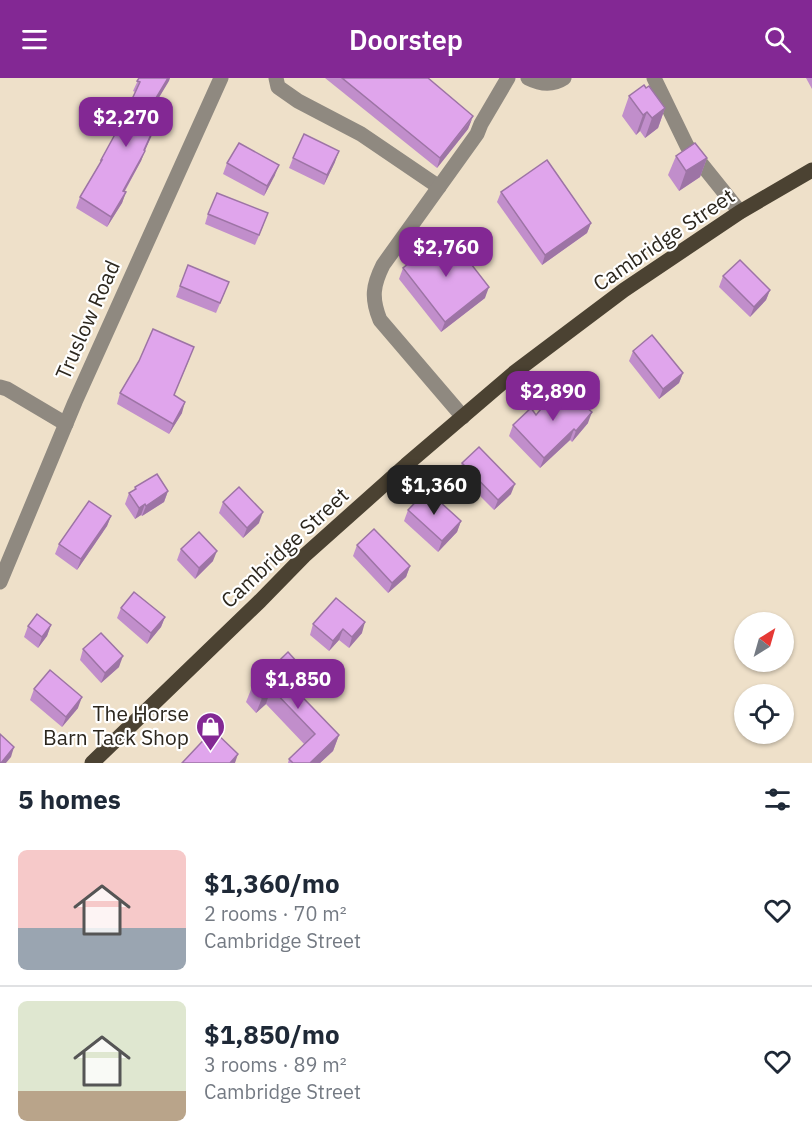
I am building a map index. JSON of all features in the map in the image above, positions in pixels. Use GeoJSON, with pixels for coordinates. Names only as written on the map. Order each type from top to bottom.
{"type":"FeatureCollection","features":[{"type":"Feature","properties":{"kind":"main road","name":"Cambridge Street"},"geometry":{"type":"LineString","coordinates":[[92,763],[304,556],[515,372],[624,290],[740,212],[812,170]]}},
{"type":"Feature","properties":{"kind":"street","name":"Truslow Road"},"geometry":{"type":"LineString","coordinates":[[0,582],[136,264],[221,78]]}},
{"type":"Feature","properties":{"kind":"street"},"geometry":{"type":"LineString","coordinates":[[276,78],[278,87],[298,102],[361,134],[439,187]]}},
{"type":"Feature","properties":{"kind":"street"},"geometry":{"type":"LineString","coordinates":[[463,417],[380,320],[375,309],[373,294],[376,278],[383,265],[477,134],[477,121],[508,78]]}},
{"type":"Feature","properties":{"kind":"street"},"geometry":{"type":"LineString","coordinates":[[531,78],[540,84],[557,82],[564,78]]}},
{"type":"Feature","properties":{"kind":"street"},"geometry":{"type":"LineString","coordinates":[[654,78],[687,146],[740,212]]}},
{"type":"Feature","properties":{"kind":"street"},"geometry":{"type":"LineString","coordinates":[[0,387],[66,424]]}},
{"type":"Feature","properties":{"kind":"building"},"geometry":{"type":"Polygon","coordinates":[[[139,78],[168,78],[153,103],[163,108],[145,151],[123,191],[126,192],[111,217],[80,197],[119,127],[140,82],[137,81],[139,78]]]}},
{"type":"Feature","properties":{"kind":"building"},"geometry":{"type":"Polygon","coordinates":[[[342,78],[428,78],[473,116],[440,158],[342,78]]]}},
{"type":"Feature","properties":{"kind":"building"},"geometry":{"type":"Polygon","coordinates":[[[644,85],[646,88],[649,86],[665,108],[652,118],[647,112],[643,115],[629,96],[644,85]]]}},
{"type":"Feature","properties":{"kind":"building"},"geometry":{"type":"Polygon","coordinates":[[[304,134],[339,151],[327,175],[293,158],[304,134]]]}},
{"type":"Feature","properties":{"kind":"building"},"geometry":{"type":"Polygon","coordinates":[[[239,143],[279,165],[267,186],[227,163],[239,143]]]}},
{"type":"Feature","properties":{"kind":"building"},"geometry":{"type":"Polygon","coordinates":[[[695,143],[707,158],[686,171],[676,156],[695,143]]]}},
{"type":"Feature","properties":{"kind":"building"},"geometry":{"type":"Polygon","coordinates":[[[547,160],[591,223],[545,255],[501,192],[547,160]]]}},
{"type":"Feature","properties":{"kind":"building"},"geometry":{"type":"Polygon","coordinates":[[[217,193],[268,213],[259,235],[208,214],[217,193]]]}},
{"type":"Feature","properties":{"kind":"building"},"geometry":{"type":"Polygon","coordinates":[[[447,233],[489,287],[445,322],[403,268],[447,233]]]}},
{"type":"Feature","properties":{"kind":"building"},"geometry":{"type":"Polygon","coordinates":[[[740,260],[770,290],[754,307],[723,276],[740,260]]]}},
{"type":"Feature","properties":{"kind":"building"},"geometry":{"type":"Polygon","coordinates":[[[188,265],[229,282],[220,303],[180,286],[188,265]]]}},
{"type":"Feature","properties":{"kind":"building"},"geometry":{"type":"Polygon","coordinates":[[[153,329],[194,347],[174,395],[185,402],[173,424],[120,393],[139,361],[153,329]]]}},
{"type":"Feature","properties":{"kind":"building"},"geometry":{"type":"Polygon","coordinates":[[[652,335],[683,373],[663,389],[633,351],[652,335]]]}},
{"type":"Feature","properties":{"kind":"building"},"geometry":{"type":"Polygon","coordinates":[[[560,386],[592,412],[576,431],[574,429],[544,458],[513,425],[531,408],[536,415],[560,386]]]}},
{"type":"Feature","properties":{"kind":"building"},"geometry":{"type":"Polygon","coordinates":[[[479,447],[515,484],[498,500],[462,463],[479,447]]]}},
{"type":"Feature","properties":{"kind":"building"},"geometry":{"type":"Polygon","coordinates":[[[157,474],[168,491],[146,506],[145,504],[139,508],[129,493],[157,474]]]}},
{"type":"Feature","properties":{"kind":"building"},"geometry":{"type":"Polygon","coordinates":[[[239,487],[263,512],[247,528],[223,502],[239,487]]]}},
{"type":"Feature","properties":{"kind":"building"},"geometry":{"type":"Polygon","coordinates":[[[427,490],[461,521],[442,541],[408,510],[427,490]]]}},
{"type":"Feature","properties":{"kind":"building"},"geometry":{"type":"Polygon","coordinates":[[[89,501],[111,516],[81,559],[59,544],[89,501]]]}},
{"type":"Feature","properties":{"kind":"building"},"geometry":{"type":"Polygon","coordinates":[[[374,529],[410,566],[392,583],[357,545],[374,529]]]}},
{"type":"Feature","properties":{"kind":"building"},"geometry":{"type":"Polygon","coordinates":[[[199,532],[217,551],[199,568],[181,549],[199,532]]]}},
{"type":"Feature","properties":{"kind":"building"},"geometry":{"type":"Polygon","coordinates":[[[134,592],[165,617],[151,633],[121,608],[134,592]]]}},
{"type":"Feature","properties":{"kind":"building"},"geometry":{"type":"Polygon","coordinates":[[[336,598],[365,622],[352,637],[343,629],[333,641],[313,624],[336,598]]]}},
{"type":"Feature","properties":{"kind":"building"},"geometry":{"type":"Polygon","coordinates":[[[37,614],[51,625],[42,637],[28,626],[37,614]]]}},
{"type":"Feature","properties":{"kind":"building"},"geometry":{"type":"Polygon","coordinates":[[[101,633],[123,656],[105,673],[83,649],[101,633]]]}},
{"type":"Feature","properties":{"kind":"building"},"geometry":{"type":"Polygon","coordinates":[[[288,652],[298,663],[283,677],[339,735],[310,763],[293,763],[289,759],[315,734],[271,688],[262,698],[252,687],[288,652]]]}},
{"type":"Feature","properties":{"kind":"building"},"geometry":{"type":"Polygon","coordinates":[[[50,670],[82,697],[66,717],[34,689],[50,670]]]}},
{"type":"Feature","properties":{"kind":"building"},"geometry":{"type":"Polygon","coordinates":[[[213,730],[238,754],[230,763],[182,763],[213,730]]]}},
{"type":"Feature","properties":{"kind":"building"},"geometry":{"type":"Polygon","coordinates":[[[0,734],[14,747],[1,763],[0,763],[0,734]]]}},
{"type":"Feature","properties":{"kind":"place","name":"The Horse Barn Tack Shop"},"geometry":{"type":"Point","coordinates":[210,752]}}]}
